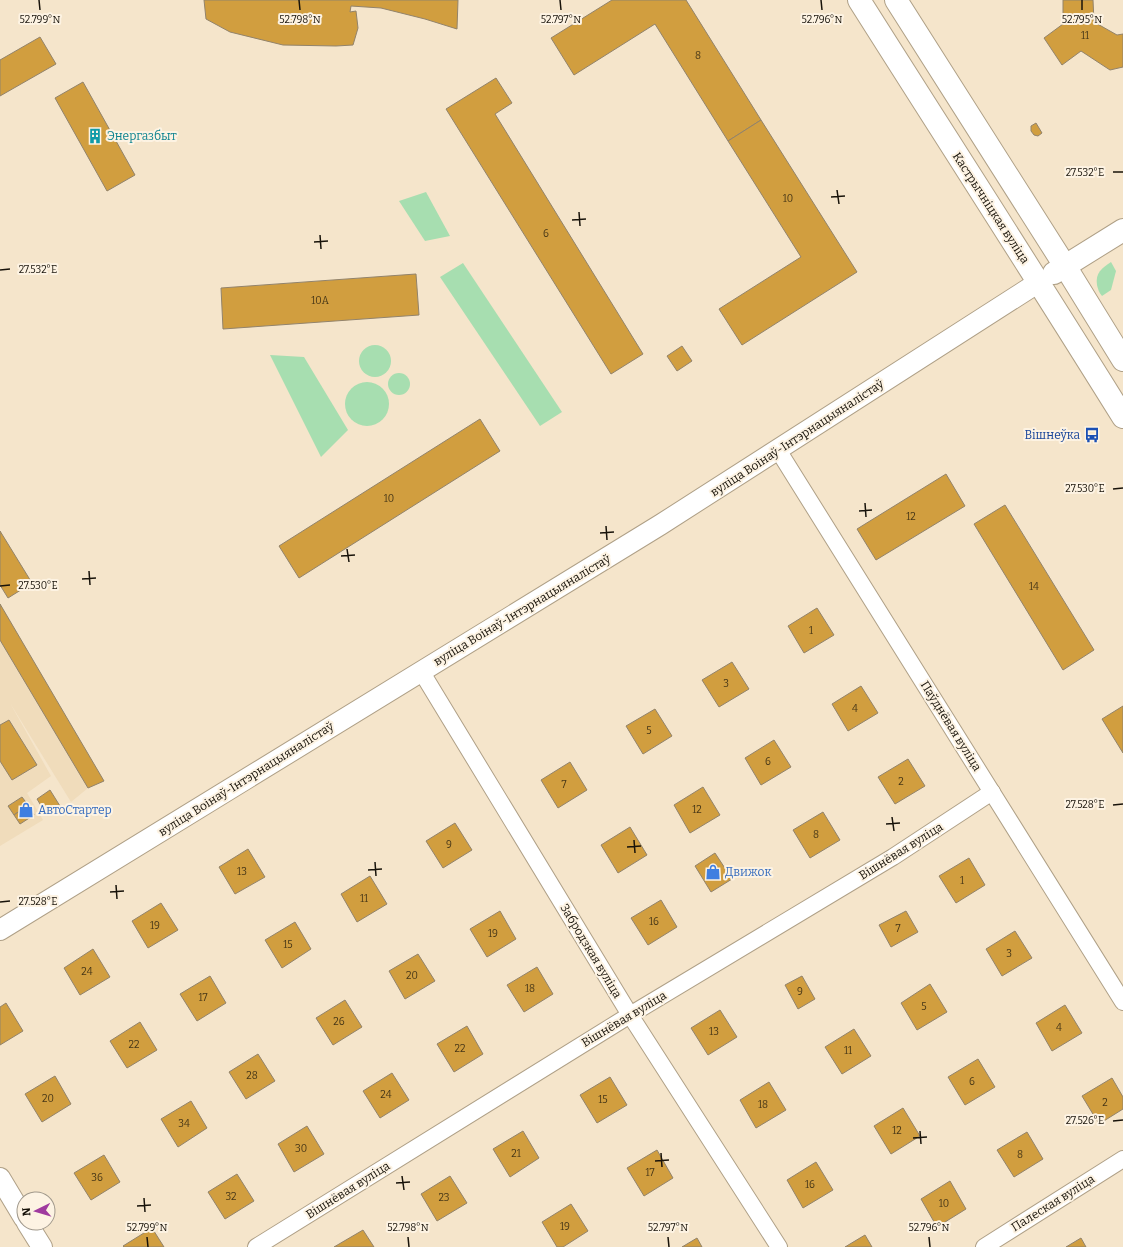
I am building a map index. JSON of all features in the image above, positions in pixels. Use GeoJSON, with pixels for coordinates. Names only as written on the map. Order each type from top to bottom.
{"type":"FeatureCollection","features":[{"type":"Feature","properties":{"kind":"main road","name":"Кастрычніцкая вуліца"},"geometry":{"type":"LineString","coordinates":[[859,0],[1039,282],[1123,417]]}},
{"type":"Feature","properties":{"kind":"main road"},"geometry":{"type":"LineString","coordinates":[[896,0],[1123,360]]}},
{"type":"Feature","properties":{"kind":"main road"},"geometry":{"type":"LineString","coordinates":[[1039,282],[1123,230]]}},
{"type":"Feature","properties":{"kind":"street","name":"вуліца Воінаў-Інтэрнацыяналістаў"},"geometry":{"type":"LineString","coordinates":[[0,930],[660,525],[1039,282]]}},
{"type":"Feature","properties":{"kind":"street","name":"Паўднёвая вуліца"},"geometry":{"type":"LineString","coordinates":[[778,450],[1123,1002]]}},
{"type":"Feature","properties":{"kind":"street","name":"Забродзкая вуліца"},"geometry":{"type":"LineString","coordinates":[[421,671],[630,1015],[779,1247]]}},
{"type":"Feature","properties":{"kind":"street","name":"Вішнёвая вуліца"},"geometry":{"type":"LineString","coordinates":[[256,1247],[630,1015],[893,857],[992,792]]}},
{"type":"Feature","properties":{"kind":"street","name":"Палеская вуліца"},"geometry":{"type":"LineString","coordinates":[[984,1247],[1123,1159]]}},
{"type":"Feature","properties":{"kind":"street"},"geometry":{"type":"LineString","coordinates":[[0,1178],[16,1205]]}},
{"type":"Feature","properties":{"kind":"street"},"geometry":{"type":"LineString","coordinates":[[32,1231],[42,1247]]}},
{"type":"Feature","properties":{"kind":"shaded area"},"geometry":{"type":"Polygon","coordinates":[[[0,603],[104,781],[88,788],[71,802],[10,703],[51,776],[27,793],[43,820],[0,846],[0,603]]]}},
{"type":"Feature","properties":{"kind":"green space"},"geometry":{"type":"Polygon","coordinates":[[[426,192],[450,236],[425,241],[399,201],[426,192]]]}},
{"type":"Feature","properties":{"kind":"green space"},"geometry":{"type":"Polygon","coordinates":[[[1111,262],[1116,271],[1111,290],[1102,296],[1097,286],[1097,277],[1102,269],[1111,262]]]}},
{"type":"Feature","properties":{"kind":"green space"},"geometry":{"type":"Polygon","coordinates":[[[463,263],[562,412],[540,426],[440,277],[463,263]]]}},
{"type":"Feature","properties":{"kind":"green space"},"geometry":{"type":"Polygon","coordinates":[[[372,345],[378,345],[387,349],[391,361],[387,373],[378,377],[372,377],[363,373],[359,364],[359,358],[363,349],[372,345]]]}},
{"type":"Feature","properties":{"kind":"green space"},"geometry":{"type":"Polygon","coordinates":[[[270,355],[304,357],[348,430],[321,457],[270,355]]]}},
{"type":"Feature","properties":{"kind":"green space"},"geometry":{"type":"Polygon","coordinates":[[[399,373],[407,376],[410,384],[407,392],[399,395],[391,392],[388,384],[391,376],[399,373]]]}},
{"type":"Feature","properties":{"kind":"green space"},"geometry":{"type":"Polygon","coordinates":[[[363,382],[371,382],[383,388],[389,400],[389,408],[383,420],[371,426],[363,426],[351,420],[345,408],[345,400],[351,388],[363,382]]]}},
{"type":"Feature","properties":{"kind":"building"},"geometry":{"type":"Polygon","coordinates":[[[204,0],[458,0],[457,29],[381,8],[351,6],[350,12],[356,11],[358,28],[353,45],[283,45],[230,32],[206,19],[204,0]]]}},
{"type":"Feature","properties":{"kind":"building"},"geometry":{"type":"Polygon","coordinates":[[[612,0],[686,0],[761,120],[728,141],[655,24],[574,75],[551,38],[612,0]]]}},
{"type":"Feature","properties":{"kind":"building"},"geometry":{"type":"Polygon","coordinates":[[[1063,0],[1093,0],[1094,22],[1117,35],[1123,34],[1123,67],[1110,70],[1081,51],[1062,65],[1044,38],[1063,24],[1063,0]]]}},
{"type":"Feature","properties":{"kind":"building"},"geometry":{"type":"Polygon","coordinates":[[[40,37],[56,64],[0,96],[0,60],[40,37]]]}},
{"type":"Feature","properties":{"kind":"building"},"geometry":{"type":"Polygon","coordinates":[[[496,78],[512,103],[495,114],[643,354],[611,374],[446,109],[496,78]]]}},
{"type":"Feature","properties":{"kind":"building","name":"Энергазбыт"},"geometry":{"type":"Polygon","coordinates":[[[83,82],[135,175],[107,191],[55,98],[83,82]]]}},
{"type":"Feature","properties":{"kind":"building"},"geometry":{"type":"Polygon","coordinates":[[[761,120],[857,272],[742,345],[719,309],[801,257],[728,141],[761,120]]]}},
{"type":"Feature","properties":{"kind":"building"},"geometry":{"type":"Polygon","coordinates":[[[1036,123],[1042,133],[1038,136],[1034,135],[1031,131],[1031,126],[1036,123]]]}},
{"type":"Feature","properties":{"kind":"building"},"geometry":{"type":"Polygon","coordinates":[[[416,274],[419,315],[223,329],[221,288],[416,274]]]}},
{"type":"Feature","properties":{"kind":"building"},"geometry":{"type":"Polygon","coordinates":[[[682,346],[692,361],[677,371],[667,356],[682,346]]]}},
{"type":"Feature","properties":{"kind":"building"},"geometry":{"type":"Polygon","coordinates":[[[480,419],[500,451],[299,578],[279,546],[480,419]]]}},
{"type":"Feature","properties":{"kind":"building"},"geometry":{"type":"Polygon","coordinates":[[[946,474],[965,506],[876,560],[857,529],[946,474]]]}},
{"type":"Feature","properties":{"kind":"building"},"geometry":{"type":"Polygon","coordinates":[[[1005,505],[1094,650],[1063,670],[974,524],[1005,505]]]}},
{"type":"Feature","properties":{"kind":"building"},"geometry":{"type":"Polygon","coordinates":[[[0,531],[32,583],[8,598],[0,585],[0,531]]]}},
{"type":"Feature","properties":{"kind":"building"},"geometry":{"type":"Polygon","coordinates":[[[0,604],[104,781],[88,788],[0,640],[0,604]]]}},
{"type":"Feature","properties":{"kind":"building"},"geometry":{"type":"Polygon","coordinates":[[[817,608],[834,635],[804,653],[788,626],[817,608]]]}},
{"type":"Feature","properties":{"kind":"building"},"geometry":{"type":"Polygon","coordinates":[[[732,662],[749,689],[719,707],[702,680],[732,662]]]}},
{"type":"Feature","properties":{"kind":"building"},"geometry":{"type":"Polygon","coordinates":[[[861,686],[878,713],[848,731],[832,704],[861,686]]]}},
{"type":"Feature","properties":{"kind":"building"},"geometry":{"type":"Polygon","coordinates":[[[1123,706],[1123,753],[1102,719],[1123,706]]]}},
{"type":"Feature","properties":{"kind":"building"},"geometry":{"type":"Polygon","coordinates":[[[655,709],[672,736],[643,754],[626,726],[655,709]]]}},
{"type":"Feature","properties":{"kind":"building"},"geometry":{"type":"Polygon","coordinates":[[[9,720],[37,765],[12,780],[0,761],[0,725],[9,720]]]}},
{"type":"Feature","properties":{"kind":"building"},"geometry":{"type":"Polygon","coordinates":[[[774,740],[791,767],[761,785],[745,758],[774,740]]]}},
{"type":"Feature","properties":{"kind":"building"},"geometry":{"type":"Polygon","coordinates":[[[908,759],[925,786],[895,804],[878,777],[908,759]]]}},
{"type":"Feature","properties":{"kind":"building"},"geometry":{"type":"Polygon","coordinates":[[[570,762],[587,790],[558,808],[541,780],[570,762]]]}},
{"type":"Feature","properties":{"kind":"building"},"geometry":{"type":"Polygon","coordinates":[[[703,787],[720,815],[690,833],[674,805],[703,787]]]}},
{"type":"Feature","properties":{"kind":"building"},"geometry":{"type":"Polygon","coordinates":[[[50,790],[60,806],[46,814],[37,799],[50,790]]]}},
{"type":"Feature","properties":{"kind":"building"},"geometry":{"type":"Polygon","coordinates":[[[22,797],[28,805],[14,815],[8,806],[22,797]]]}},
{"type":"Feature","properties":{"kind":"building","name":"АвтоСтартер"},"geometry":{"type":"Polygon","coordinates":[[[28,805],[34,815],[20,824],[14,815],[28,805]]]}},
{"type":"Feature","properties":{"kind":"building"},"geometry":{"type":"Polygon","coordinates":[[[823,812],[840,840],[810,858],[793,830],[823,812]]]}},
{"type":"Feature","properties":{"kind":"building"},"geometry":{"type":"Polygon","coordinates":[[[455,823],[472,850],[443,868],[426,841],[455,823]]]}},
{"type":"Feature","properties":{"kind":"building"},"geometry":{"type":"Polygon","coordinates":[[[630,827],[647,855],[618,873],[601,845],[630,827]]]}},
{"type":"Feature","properties":{"kind":"building"},"geometry":{"type":"Polygon","coordinates":[[[248,849],[265,877],[235,894],[219,867],[248,849]]]}},
{"type":"Feature","properties":{"kind":"building","name":"Движок"},"geometry":{"type":"Polygon","coordinates":[[[715,853],[732,879],[711,892],[695,866],[715,853]]]}},
{"type":"Feature","properties":{"kind":"building"},"geometry":{"type":"Polygon","coordinates":[[[969,858],[985,885],[956,903],[939,876],[969,858]]]}},
{"type":"Feature","properties":{"kind":"building"},"geometry":{"type":"Polygon","coordinates":[[[370,876],[387,904],[357,922],[341,894],[370,876]]]}},
{"type":"Feature","properties":{"kind":"building"},"geometry":{"type":"Polygon","coordinates":[[[661,900],[677,927],[648,945],[631,918],[661,900]]]}},
{"type":"Feature","properties":{"kind":"building"},"geometry":{"type":"Polygon","coordinates":[[[161,903],[178,930],[148,948],[132,921],[161,903]]]}},
{"type":"Feature","properties":{"kind":"building"},"geometry":{"type":"Polygon","coordinates":[[[500,911],[516,939],[487,957],[470,929],[500,911]]]}},
{"type":"Feature","properties":{"kind":"building"},"geometry":{"type":"Polygon","coordinates":[[[906,911],[918,932],[891,947],[879,925],[906,911]]]}},
{"type":"Feature","properties":{"kind":"building"},"geometry":{"type":"Polygon","coordinates":[[[295,922],[311,949],[282,968],[265,940],[295,922]]]}},
{"type":"Feature","properties":{"kind":"building"},"geometry":{"type":"Polygon","coordinates":[[[1015,931],[1032,958],[1002,976],[986,949],[1015,931]]]}},
{"type":"Feature","properties":{"kind":"building"},"geometry":{"type":"Polygon","coordinates":[[[93,949],[110,977],[80,995],[64,968],[93,949]]]}},
{"type":"Feature","properties":{"kind":"building"},"geometry":{"type":"Polygon","coordinates":[[[418,954],[435,981],[405,999],[389,971],[418,954]]]}},
{"type":"Feature","properties":{"kind":"building"},"geometry":{"type":"Polygon","coordinates":[[[537,967],[553,994],[524,1012],[507,985],[537,967]]]}},
{"type":"Feature","properties":{"kind":"building"},"geometry":{"type":"Polygon","coordinates":[[[210,976],[226,1003],[197,1021],[180,994],[210,976]]]}},
{"type":"Feature","properties":{"kind":"building"},"geometry":{"type":"Polygon","coordinates":[[[802,976],[815,999],[798,1009],[785,985],[802,976]]]}},
{"type":"Feature","properties":{"kind":"building"},"geometry":{"type":"Polygon","coordinates":[[[930,984],[947,1012],[917,1030],[901,1003],[930,984]]]}},
{"type":"Feature","properties":{"kind":"building"},"geometry":{"type":"Polygon","coordinates":[[[345,1000],[362,1027],[333,1045],[316,1018],[345,1000]]]}},
{"type":"Feature","properties":{"kind":"building"},"geometry":{"type":"Polygon","coordinates":[[[6,1003],[23,1031],[0,1045],[0,1007],[6,1003]]]}},
{"type":"Feature","properties":{"kind":"building"},"geometry":{"type":"Polygon","coordinates":[[[1065,1005],[1082,1033],[1052,1051],[1036,1023],[1065,1005]]]}},
{"type":"Feature","properties":{"kind":"building"},"geometry":{"type":"Polygon","coordinates":[[[720,1010],[737,1037],[708,1055],[691,1028],[720,1010]]]}},
{"type":"Feature","properties":{"kind":"building"},"geometry":{"type":"Polygon","coordinates":[[[140,1022],[157,1050],[127,1068],[110,1041],[140,1022]]]}},
{"type":"Feature","properties":{"kind":"building"},"geometry":{"type":"Polygon","coordinates":[[[467,1026],[483,1054],[454,1072],[437,1044],[467,1026]]]}},
{"type":"Feature","properties":{"kind":"building"},"geometry":{"type":"Polygon","coordinates":[[[854,1029],[871,1056],[842,1074],[825,1047],[854,1029]]]}},
{"type":"Feature","properties":{"kind":"building"},"geometry":{"type":"Polygon","coordinates":[[[258,1054],[275,1081],[246,1099],[229,1072],[258,1054]]]}},
{"type":"Feature","properties":{"kind":"building"},"geometry":{"type":"Polygon","coordinates":[[[978,1059],[995,1087],[965,1105],[948,1077],[978,1059]]]}},
{"type":"Feature","properties":{"kind":"building"},"geometry":{"type":"Polygon","coordinates":[[[392,1073],[409,1100],[380,1118],[363,1091],[392,1073]]]}},
{"type":"Feature","properties":{"kind":"building"},"geometry":{"type":"Polygon","coordinates":[[[55,1076],[71,1104],[42,1122],[25,1094],[55,1076]]]}},
{"type":"Feature","properties":{"kind":"building"},"geometry":{"type":"Polygon","coordinates":[[[610,1077],[627,1105],[597,1123],[580,1095],[610,1077]]]}},
{"type":"Feature","properties":{"kind":"building"},"geometry":{"type":"Polygon","coordinates":[[[1112,1078],[1123,1097],[1123,1109],[1099,1124],[1082,1096],[1112,1078]]]}},
{"type":"Feature","properties":{"kind":"building"},"geometry":{"type":"Polygon","coordinates":[[[769,1082],[786,1110],[756,1128],[740,1100],[769,1082]]]}},
{"type":"Feature","properties":{"kind":"building"},"geometry":{"type":"Polygon","coordinates":[[[191,1101],[207,1128],[178,1147],[161,1119],[191,1101]]]}},
{"type":"Feature","properties":{"kind":"building"},"geometry":{"type":"Polygon","coordinates":[[[903,1108],[920,1136],[891,1154],[874,1126],[903,1108]]]}},
{"type":"Feature","properties":{"kind":"building"},"geometry":{"type":"Polygon","coordinates":[[[307,1126],[324,1154],[294,1172],[278,1144],[307,1126]]]}},
{"type":"Feature","properties":{"kind":"building"},"geometry":{"type":"Polygon","coordinates":[[[523,1131],[539,1158],[510,1177],[493,1149],[523,1131]]]}},
{"type":"Feature","properties":{"kind":"building"},"geometry":{"type":"Polygon","coordinates":[[[1027,1132],[1043,1159],[1014,1177],[997,1150],[1027,1132]]]}},
{"type":"Feature","properties":{"kind":"building"},"geometry":{"type":"Polygon","coordinates":[[[657,1150],[673,1178],[644,1196],[627,1168],[657,1150]]]}},
{"type":"Feature","properties":{"kind":"building"},"geometry":{"type":"Polygon","coordinates":[[[104,1155],[120,1182],[91,1200],[74,1173],[104,1155]]]}},
{"type":"Feature","properties":{"kind":"building"},"geometry":{"type":"Polygon","coordinates":[[[816,1162],[833,1190],[803,1208],[787,1180],[816,1162]]]}},
{"type":"Feature","properties":{"kind":"building"},"geometry":{"type":"Polygon","coordinates":[[[237,1174],[254,1201],[225,1219],[208,1192],[237,1174]]]}},
{"type":"Feature","properties":{"kind":"building"},"geometry":{"type":"Polygon","coordinates":[[[450,1176],[467,1203],[437,1221],[421,1194],[450,1176]]]}},
{"type":"Feature","properties":{"kind":"building"},"geometry":{"type":"Polygon","coordinates":[[[950,1181],[966,1209],[937,1227],[921,1199],[950,1181]]]}},
{"type":"Feature","properties":{"kind":"building"},"geometry":{"type":"Polygon","coordinates":[[[571,1204],[588,1231],[563,1247],[557,1247],[542,1222],[571,1204]]]}},
{"type":"Feature","properties":{"kind":"building"},"geometry":{"type":"Polygon","coordinates":[[[152,1228],[164,1247],[123,1246],[152,1228]]]}},
{"type":"Feature","properties":{"kind":"building"},"geometry":{"type":"Polygon","coordinates":[[[363,1230],[374,1247],[334,1247],[363,1230]]]}},
{"type":"Feature","properties":{"kind":"building"},"geometry":{"type":"Polygon","coordinates":[[[865,1235],[872,1247],[845,1247],[865,1235]]]}},
{"type":"Feature","properties":{"kind":"building"},"geometry":{"type":"Polygon","coordinates":[[[697,1238],[702,1247],[682,1247],[697,1238]]]}},
{"type":"Feature","properties":{"kind":"building"},"geometry":{"type":"Polygon","coordinates":[[[1081,1238],[1086,1247],[1066,1247],[1081,1238]]]}},
{"type":"Feature","properties":{"kind":"place","name":"Энергазбыт"},"geometry":{"type":"Point","coordinates":[95,136]}},
{"type":"Feature","properties":{"kind":"place","name":"Вішнеўка"},"geometry":{"type":"Point","coordinates":[1092,435]}},
{"type":"Feature","properties":{"kind":"place","name":"АвтоСтартер"},"geometry":{"type":"Point","coordinates":[26,810]}},
{"type":"Feature","properties":{"kind":"place","name":"Движок"},"geometry":{"type":"Point","coordinates":[713,872]}}]}
